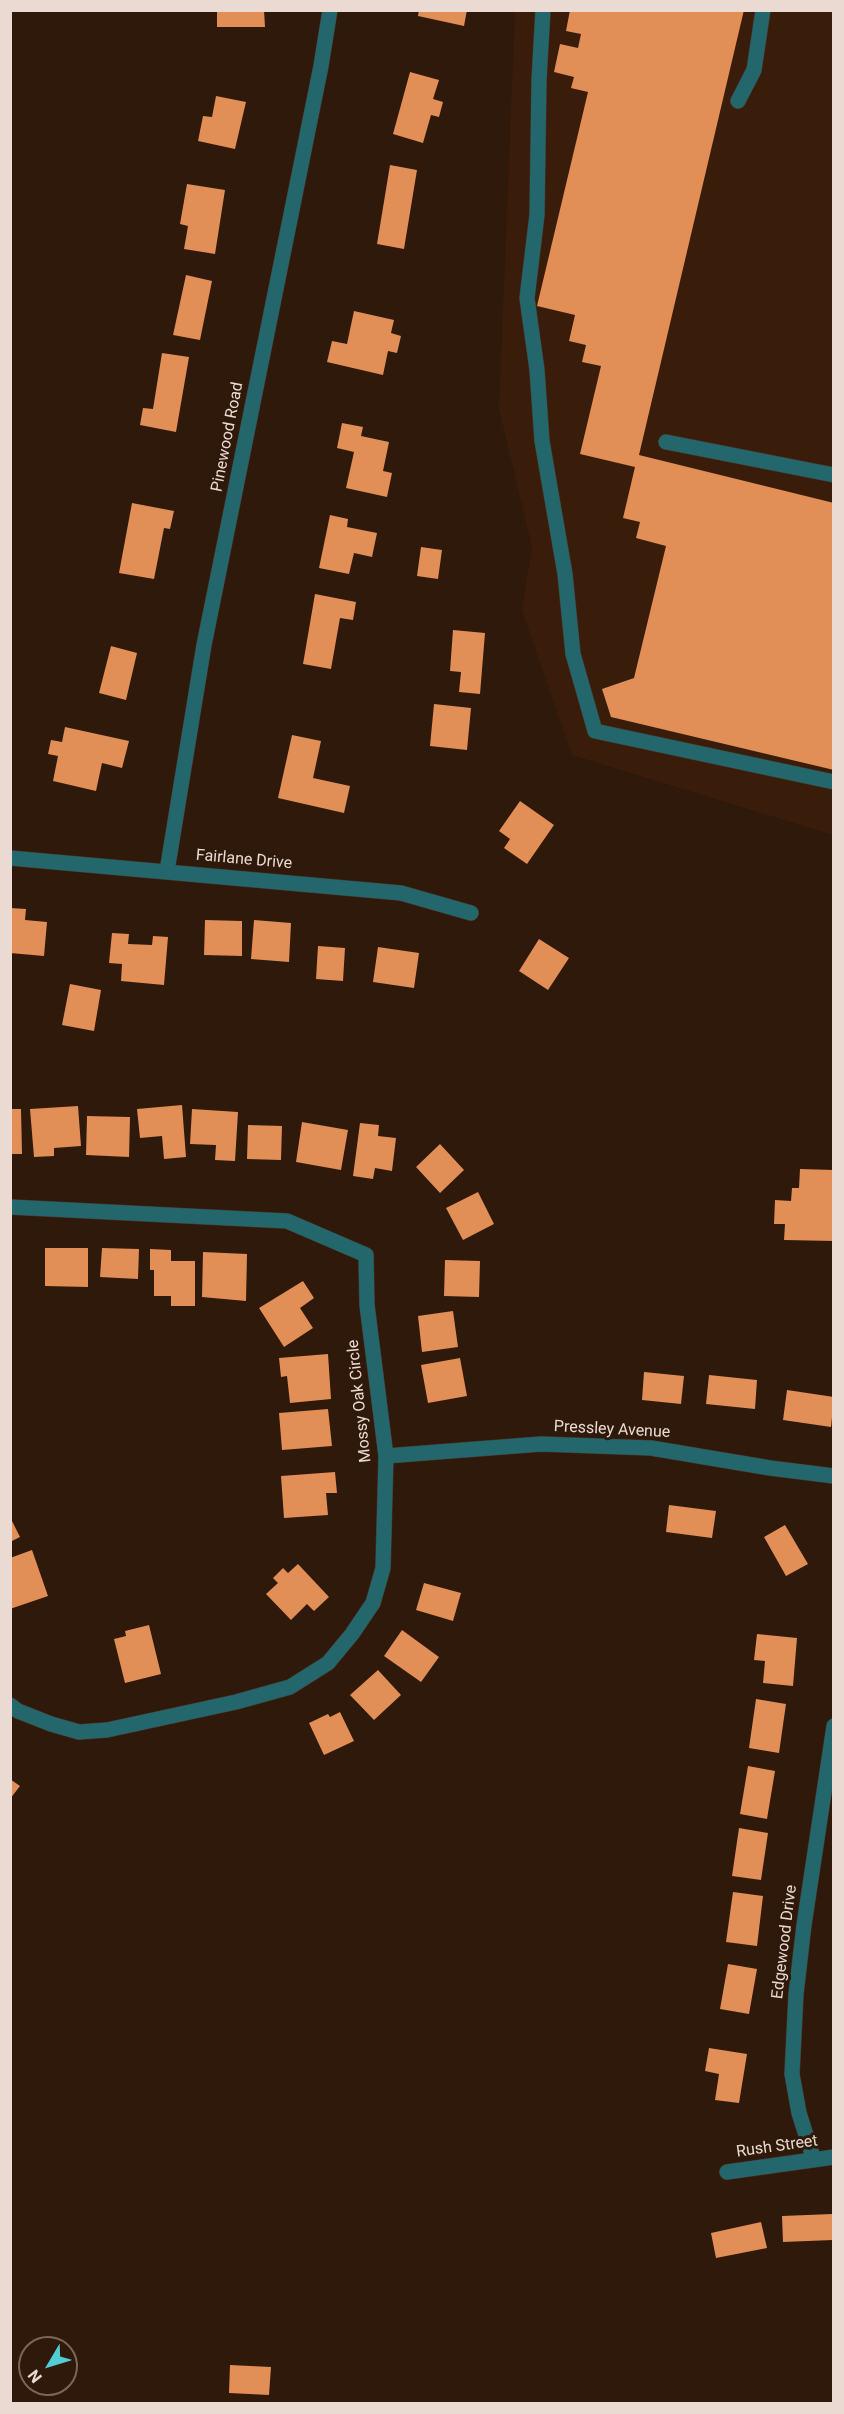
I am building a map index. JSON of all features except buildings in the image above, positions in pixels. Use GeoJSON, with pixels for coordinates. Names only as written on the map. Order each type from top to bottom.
{"type":"FeatureCollection","features":[{"type":"Feature","properties":{"kind":"street","name":"Pinewood Road"},"geometry":{"type":"LineString","coordinates":[[167,871],[204,645],[319,77],[330,10]]}},
{"type":"Feature","properties":{"kind":"street"},"geometry":{"type":"LineString","coordinates":[[543,10],[539,80],[537,215],[527,298],[537,370],[542,441],[565,574],[573,654],[595,731],[834,782]]}},
{"type":"Feature","properties":{"kind":"street"},"geometry":{"type":"LineString","coordinates":[[738,101],[754,70],[763,10]]}},
{"type":"Feature","properties":{"kind":"street"},"geometry":{"type":"LineString","coordinates":[[666,442],[834,475]]}},
{"type":"Feature","properties":{"kind":"street","name":"Fairlane Drive"},"geometry":{"type":"LineString","coordinates":[[10,858],[401,892],[471,913]]}},
{"type":"Feature","properties":{"kind":"street","name":"Mossy Oak Circle"},"geometry":{"type":"LineString","coordinates":[[10,1207],[287,1221],[366,1255],[368,1305],[386,1456],[383,1568],[373,1603],[352,1634],[328,1663],[290,1688],[107,1730],[79,1732],[29,1715],[10,1705]]}},
{"type":"Feature","properties":{"kind":"street","name":"Pressley Avenue"},"geometry":{"type":"LineString","coordinates":[[386,1456],[541,1444],[651,1448],[834,1476]]}},
{"type":"Feature","properties":{"kind":"street","name":"Edgewood Drive"},"geometry":{"type":"LineString","coordinates":[[814,2160],[794,2094],[796,1994],[834,1726]]}},
{"type":"Feature","properties":{"kind":"street","name":"Rush Street"},"geometry":{"type":"LineString","coordinates":[[727,2172],[834,2157]]}},
{"type":"Feature","properties":{"kind":"shaded area"},"geometry":{"type":"Polygon","coordinates":[[[515,11],[833,11],[833,835],[572,755],[522,610],[532,547],[499,409],[515,11]]]}}]}
